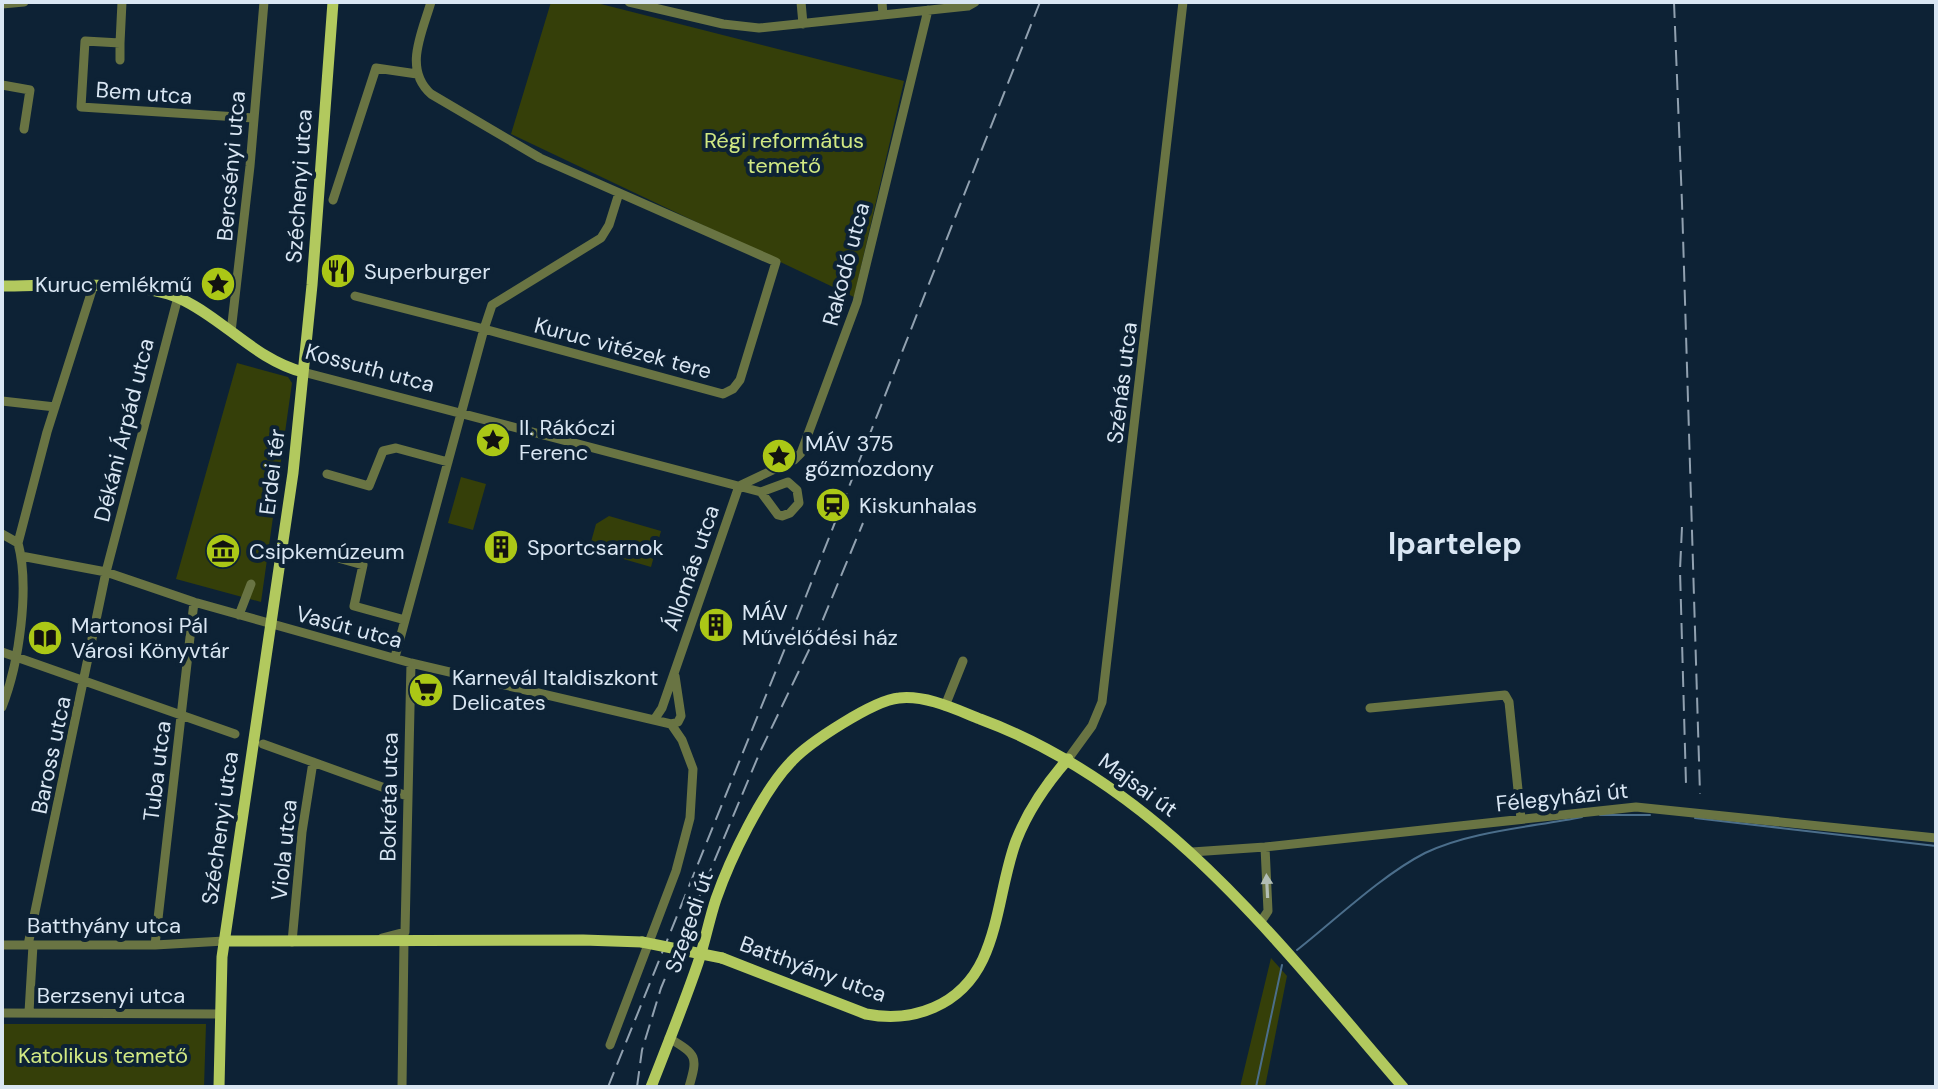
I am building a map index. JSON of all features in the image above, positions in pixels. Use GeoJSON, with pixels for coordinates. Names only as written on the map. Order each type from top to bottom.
{"type":"FeatureCollection","features":[{"type":"Feature","properties":{"kind":"main road","name":"Széchenyi utca"},"geometry":{"type":"LineString","coordinates":[[303,372],[333,2]]}},
{"type":"Feature","properties":{"kind":"main road","name":"Kossuth utca"},"geometry":{"type":"LineString","coordinates":[[2,286],[151,289],[178,297],[270,359],[303,372]]}},
{"type":"Feature","properties":{"kind":"main road","name":"Erdei tér"},"geometry":{"type":"LineString","coordinates":[[271,625],[293,473],[303,372]]}},
{"type":"Feature","properties":{"kind":"main road","name":"Széchenyi utca"},"geometry":{"type":"LineString","coordinates":[[219,1087],[219,1014],[224,941],[271,625]]}},
{"type":"Feature","properties":{"kind":"main road","name":"Majsai út"},"geometry":{"type":"LineString","coordinates":[[780,776],[804,749],[878,703],[901,697],[945,706],[1026,737],[1068,759],[1145,813],[1192,852],[1260,923],[1403,1087]]}},
{"type":"Feature","properties":{"kind":"main road","name":"Batthyány utca"},"geometry":{"type":"LineString","coordinates":[[224,941],[374,941],[404,936],[642,942],[722,958],[866,1014],[899,1017],[936,1007],[962,989],[982,962],[1024,823],[1046,785],[1068,759]]}},
{"type":"Feature","properties":{"kind":"main road"},"geometry":{"type":"LineString","coordinates":[[1046,785],[1068,772],[1089,774]]}},
{"type":"Feature","properties":{"kind":"main road","name":"Szegedi út"},"geometry":{"type":"LineString","coordinates":[[651,1087],[697,964],[722,882],[780,776]]}},
{"type":"Feature","properties":{"kind":"main road"},"geometry":{"type":"LineString","coordinates":[[227,919],[241,936],[254,941]]}},
{"type":"Feature","properties":{"kind":"street"},"geometry":{"type":"LineString","coordinates":[[2,4],[24,2]]}},
{"type":"Feature","properties":{"kind":"street"},"geometry":{"type":"LineString","coordinates":[[120,60],[122,2]]}},
{"type":"Feature","properties":{"kind":"street","name":"Bercsényi utca"},"geometry":{"type":"LineString","coordinates":[[231,332],[264,2]]}},
{"type":"Feature","properties":{"kind":"street"},"geometry":{"type":"LineString","coordinates":[[333,200],[376,68],[417,74],[416,55],[431,2]]}},
{"type":"Feature","properties":{"kind":"street"},"geometry":{"type":"LineString","coordinates":[[629,2],[666,6],[723,24],[744,27],[803,24],[968,6],[975,2]]}},
{"type":"Feature","properties":{"kind":"street"},"geometry":{"type":"LineString","coordinates":[[801,2],[803,24]]}},
{"type":"Feature","properties":{"kind":"street"},"geometry":{"type":"LineString","coordinates":[[882,2],[883,15]]}},
{"type":"Feature","properties":{"kind":"street","name":"Szénás utca"},"geometry":{"type":"LineString","coordinates":[[1068,759],[1092,726],[1102,702],[1183,2]]}},
{"type":"Feature","properties":{"kind":"street","name":"Rakodó utca"},"geometry":{"type":"LineString","coordinates":[[739,486],[794,460],[801,453],[857,302],[928,10]]}},
{"type":"Feature","properties":{"kind":"street","name":"Bem utca"},"geometry":{"type":"LineString","coordinates":[[120,43],[85,41],[81,107],[254,118]]}},
{"type":"Feature","properties":{"kind":"street","name":"Kuruc vitézek tere"},"geometry":{"type":"LineString","coordinates":[[355,296],[723,394],[736,387],[776,262],[540,158],[431,94],[417,74]]}},
{"type":"Feature","properties":{"kind":"street"},"geometry":{"type":"LineString","coordinates":[[2,85],[30,90],[24,129]]}},
{"type":"Feature","properties":{"kind":"street","name":"Kuruc vitézek tere"},"geometry":{"type":"LineString","coordinates":[[461,412],[492,305],[601,238],[609,225],[619,193]]}},
{"type":"Feature","properties":{"kind":"street"},"geometry":{"type":"LineString","coordinates":[[2,707],[12,682],[21,607],[18,543],[55,407],[93,287]]}},
{"type":"Feature","properties":{"kind":"street","name":"Dékáni Árpád utca"},"geometry":{"type":"LineString","coordinates":[[106,572],[178,297]]}},
{"type":"Feature","properties":{"kind":"street","name":"Kossuth utca"},"geometry":{"type":"LineString","coordinates":[[303,372],[761,492]]}},
{"type":"Feature","properties":{"kind":"street"},"geometry":{"type":"LineString","coordinates":[[2,401],[55,407]]}},
{"type":"Feature","properties":{"kind":"street"},"geometry":{"type":"LineString","coordinates":[[395,657],[461,412]]}},
{"type":"Feature","properties":{"kind":"street"},"geometry":{"type":"LineString","coordinates":[[327,474],[369,486],[383,451],[396,448],[448,462]]}},
{"type":"Feature","properties":{"kind":"street","name":"Állomás utca"},"geometry":{"type":"LineString","coordinates":[[654,720],[662,708],[739,486]]}},
{"type":"Feature","properties":{"kind":"street"},"geometry":{"type":"LineString","coordinates":[[2,534],[18,543]]}},
{"type":"Feature","properties":{"kind":"street"},"geometry":{"type":"LineString","coordinates":[[313,551],[363,565],[354,606],[405,620]]}},
{"type":"Feature","properties":{"kind":"street","name":"Vasút utca"},"geometry":{"type":"LineString","coordinates":[[21,556],[106,572],[271,625],[411,663],[671,724]]}},
{"type":"Feature","properties":{"kind":"street","name":"Baross utca"},"geometry":{"type":"LineString","coordinates":[[29,1012],[30,945],[106,572]]}},
{"type":"Feature","properties":{"kind":"street"},"geometry":{"type":"LineString","coordinates":[[239,615],[251,584]]}},
{"type":"Feature","properties":{"kind":"street","name":"Tuba utca"},"geometry":{"type":"LineString","coordinates":[[155,945],[194,602]]}},
{"type":"Feature","properties":{"kind":"street"},"geometry":{"type":"LineString","coordinates":[[2,652],[235,734]]}},
{"type":"Feature","properties":{"kind":"street","name":"Állomás utca"},"geometry":{"type":"LineString","coordinates":[[671,724],[678,722],[681,716],[675,683],[678,661]]}},
{"type":"Feature","properties":{"kind":"street"},"geometry":{"type":"LineString","coordinates":[[945,706],[963,661]]}},
{"type":"Feature","properties":{"kind":"street","name":"Bokréta utca"},"geometry":{"type":"LineString","coordinates":[[402,1087],[411,663]]}},
{"type":"Feature","properties":{"kind":"street"},"geometry":{"type":"LineString","coordinates":[[1370,708],[1505,695],[1509,702],[1521,819]]}},
{"type":"Feature","properties":{"kind":"street"},"geometry":{"type":"LineString","coordinates":[[610,1045],[676,871],[690,818],[693,769],[682,740],[671,724]]}},
{"type":"Feature","properties":{"kind":"street"},"geometry":{"type":"LineString","coordinates":[[263,744],[407,796]]}},
{"type":"Feature","properties":{"kind":"street","name":"Viola utca"},"geometry":{"type":"LineString","coordinates":[[292,942],[302,832],[313,762]]}},
{"type":"Feature","properties":{"kind":"street","name":"Félegyházi út"},"geometry":{"type":"LineString","coordinates":[[1192,852],[1646,807],[1936,838]]}},
{"type":"Feature","properties":{"kind":"street"},"geometry":{"type":"LineString","coordinates":[[1260,923],[1268,911],[1265,847]]}},
{"type":"Feature","properties":{"kind":"street","name":"Batthyány utca"},"geometry":{"type":"LineString","coordinates":[[2,945],[155,945],[224,941]]}},
{"type":"Feature","properties":{"kind":"street","name":"Berzsenyi utca"},"geometry":{"type":"LineString","coordinates":[[2,1013],[219,1014]]}},
{"type":"Feature","properties":{"kind":"street"},"geometry":{"type":"LineString","coordinates":[[669,1038],[689,1050],[694,1057],[695,1067],[689,1087]]}},
{"type":"Feature","properties":{"kind":"green space","name":"Régi református temető"},"geometry":{"type":"Polygon","coordinates":[[[551,2],[593,2],[904,81],[854,297],[511,134],[551,2]]]}},
{"type":"Feature","properties":{"kind":"green space"},"geometry":{"type":"Polygon","coordinates":[[[237,363],[288,377],[292,383],[261,602],[176,579],[237,363]]]}},
{"type":"Feature","properties":{"kind":"green space"},"geometry":{"type":"Polygon","coordinates":[[[461,477],[486,484],[473,530],[448,523],[461,477]]]}},
{"type":"Feature","properties":{"kind":"green space"},"geometry":{"type":"Polygon","coordinates":[[[609,516],[661,531],[651,567],[589,549],[596,524],[609,516]]]}},
{"type":"Feature","properties":{"kind":"green space"},"geometry":{"type":"Polygon","coordinates":[[[1271,958],[1287,976],[1265,1087],[1240,1087],[1271,958]]]}},
{"type":"Feature","properties":{"kind":"green space","name":"Katolikus temető"},"geometry":{"type":"Polygon","coordinates":[[[2,1024],[206,1024],[204,1087],[2,1087],[2,1024]]]}},
{"type":"Feature","properties":{"kind":"waterway"},"geometry":{"type":"LineString","coordinates":[[1600,815],[1650,815]]}},
{"type":"Feature","properties":{"kind":"waterway"},"geometry":{"type":"LineString","coordinates":[[1297,950],[1376,885],[1425,853],[1482,835],[1582,817]]}},
{"type":"Feature","properties":{"kind":"waterway"},"geometry":{"type":"LineString","coordinates":[[1695,818],[1936,846]]}},
{"type":"Feature","properties":{"kind":"waterway"},"geometry":{"type":"LineString","coordinates":[[1256,1087],[1282,965]]}},
{"type":"Feature","properties":{"kind":"railway"},"geometry":{"type":"LineString","coordinates":[[608,1087],[1040,2]]}},
{"type":"Feature","properties":{"kind":"railway"},"geometry":{"type":"LineString","coordinates":[[1674,2],[1700,794]]}},
{"type":"Feature","properties":{"kind":"railway"},"geometry":{"type":"LineString","coordinates":[[637,1087],[642,1050],[661,988],[760,752],[819,629],[863,523]]}},
{"type":"Feature","properties":{"kind":"railway"},"geometry":{"type":"LineString","coordinates":[[1682,527],[1680,570],[1686,784]]}},
{"type":"Feature","properties":{"kind":"place","name":"Superburger"},"geometry":{"type":"Point","coordinates":[338,271]}},
{"type":"Feature","properties":{"kind":"place","name":"Kuruc emlékmű"},"geometry":{"type":"Point","coordinates":[218,284]}},
{"type":"Feature","properties":{"kind":"place","name":"II. Rákóczi Ferenc"},"geometry":{"type":"Point","coordinates":[493,440]}},
{"type":"Feature","properties":{"kind":"place","name":"MÁV 375 gőzmozdony"},"geometry":{"type":"Point","coordinates":[779,456]}},
{"type":"Feature","properties":{"kind":"place","name":"Kiskunhalas"},"geometry":{"type":"Point","coordinates":[833,505]}},
{"type":"Feature","properties":{"kind":"place","name":"Sportcsarnok"},"geometry":{"type":"Point","coordinates":[501,547]}},
{"type":"Feature","properties":{"kind":"place","name":"Csipkemúzeum"},"geometry":{"type":"Point","coordinates":[223,551]}},
{"type":"Feature","properties":{"kind":"place","name":"MÁV Művelődési ház"},"geometry":{"type":"Point","coordinates":[716,625]}},
{"type":"Feature","properties":{"kind":"place","name":"Martonosi Pál Városi Könyvtár"},"geometry":{"type":"Point","coordinates":[45,638]}},
{"type":"Feature","properties":{"kind":"place","name":"Karnevál Italdiszkont Delicates"},"geometry":{"type":"Point","coordinates":[426,690]}},
{"type":"Feature","properties":{"kind":"district","name":"Ipartelep"},"geometry":{"type":"Point","coordinates":[1455,543]}}]}
